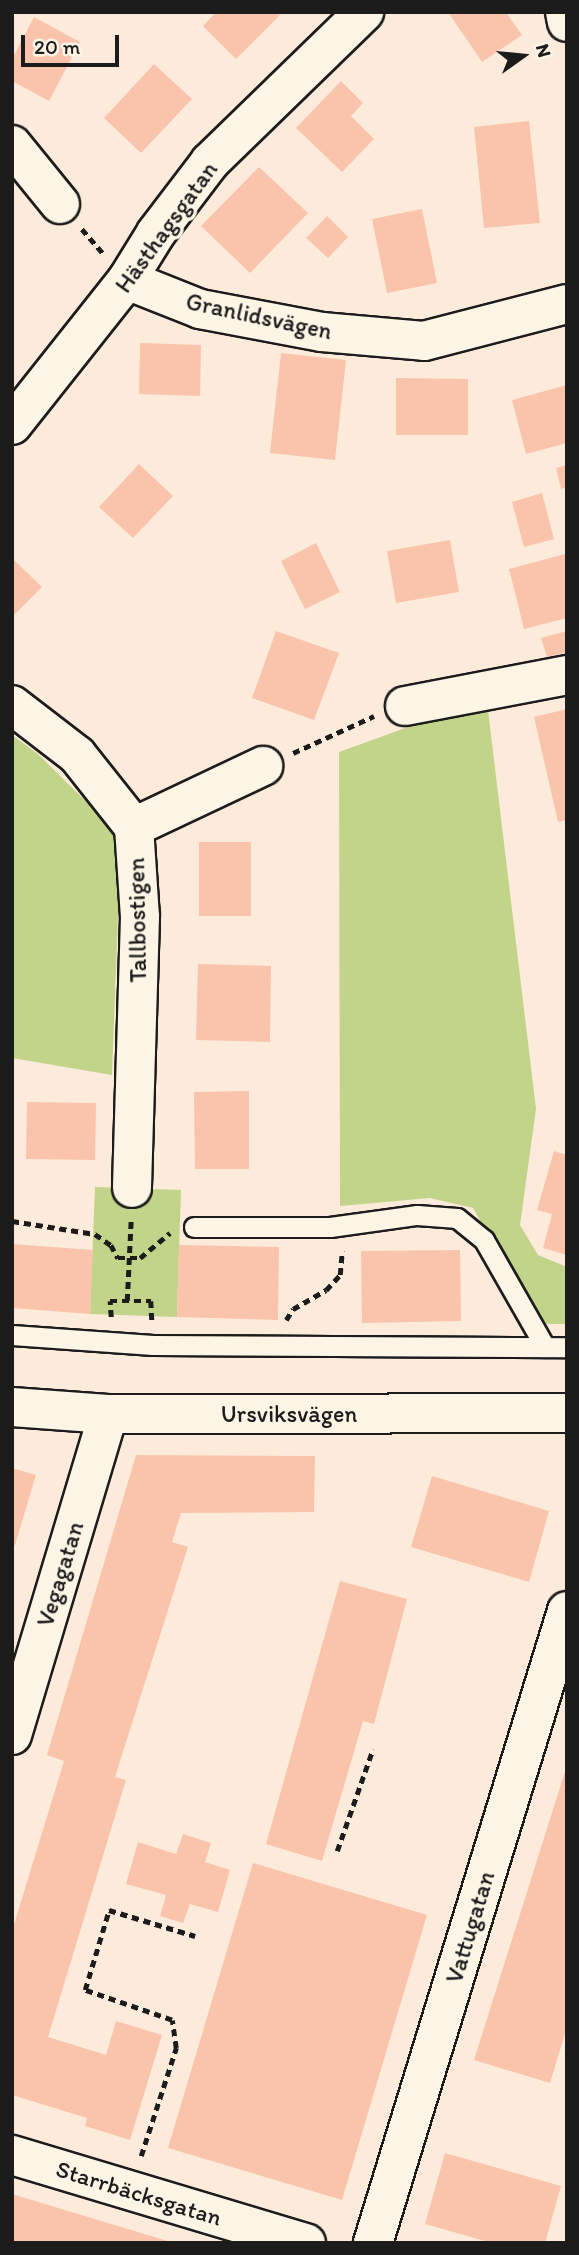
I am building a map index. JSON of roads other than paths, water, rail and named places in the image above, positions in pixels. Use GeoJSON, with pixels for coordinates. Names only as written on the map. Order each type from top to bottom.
{"type":"FeatureCollection","features":[{"type":"Feature","properties":{"kind":"street","name":"Hästhagsgatan"},"geometry":{"type":"LineString","coordinates":[[12,425],[127,280],[156,233],[211,162],[364,12]]}},
{"type":"Feature","properties":{"kind":"street"},"geometry":{"type":"LineString","coordinates":[[565,12],[567,22]]}},
{"type":"Feature","properties":{"kind":"street"},"geometry":{"type":"LineString","coordinates":[[12,145],[60,204]]}},
{"type":"Feature","properties":{"kind":"street","name":"Granlidsvägen"},"geometry":{"type":"LineString","coordinates":[[127,280],[200,309],[323,332],[424,341],[567,304]]}},
{"type":"Feature","properties":{"kind":"street"},"geometry":{"type":"LineString","coordinates":[[405,706],[567,675]]}},
{"type":"Feature","properties":{"kind":"street","name":"Tallbostigen"},"geometry":{"type":"LineString","coordinates":[[12,705],[78,755],[134,827],[140,917],[132,1188]]}},
{"type":"Feature","properties":{"kind":"street"},"geometry":{"type":"LineString","coordinates":[[134,827],[263,766]]}},
{"type":"Feature","properties":{"kind":"street","name":"Ursviksvägen"},"geometry":{"type":"LineString","coordinates":[[12,1407],[108,1414],[567,1413]]}},
{"type":"Feature","properties":{"kind":"street","name":"Vegagatan"},"geometry":{"type":"LineString","coordinates":[[12,1735],[108,1414]]}},
{"type":"Feature","properties":{"kind":"street","name":"Vattugatan"},"geometry":{"type":"LineString","coordinates":[[373,2243],[567,1611]]}},
{"type":"Feature","properties":{"kind":"street","name":"Starrbäcksgatan"},"geometry":{"type":"LineString","coordinates":[[12,2155],[306,2243]]}},
{"type":"Feature","properties":{"kind":"lane"},"geometry":{"type":"LineString","coordinates":[[194,1227],[340,1226],[417,1215],[457,1218],[484,1240],[545,1347]]}},
{"type":"Feature","properties":{"kind":"lane"},"geometry":{"type":"LineString","coordinates":[[12,1335],[153,1345],[567,1347]]}}]}
